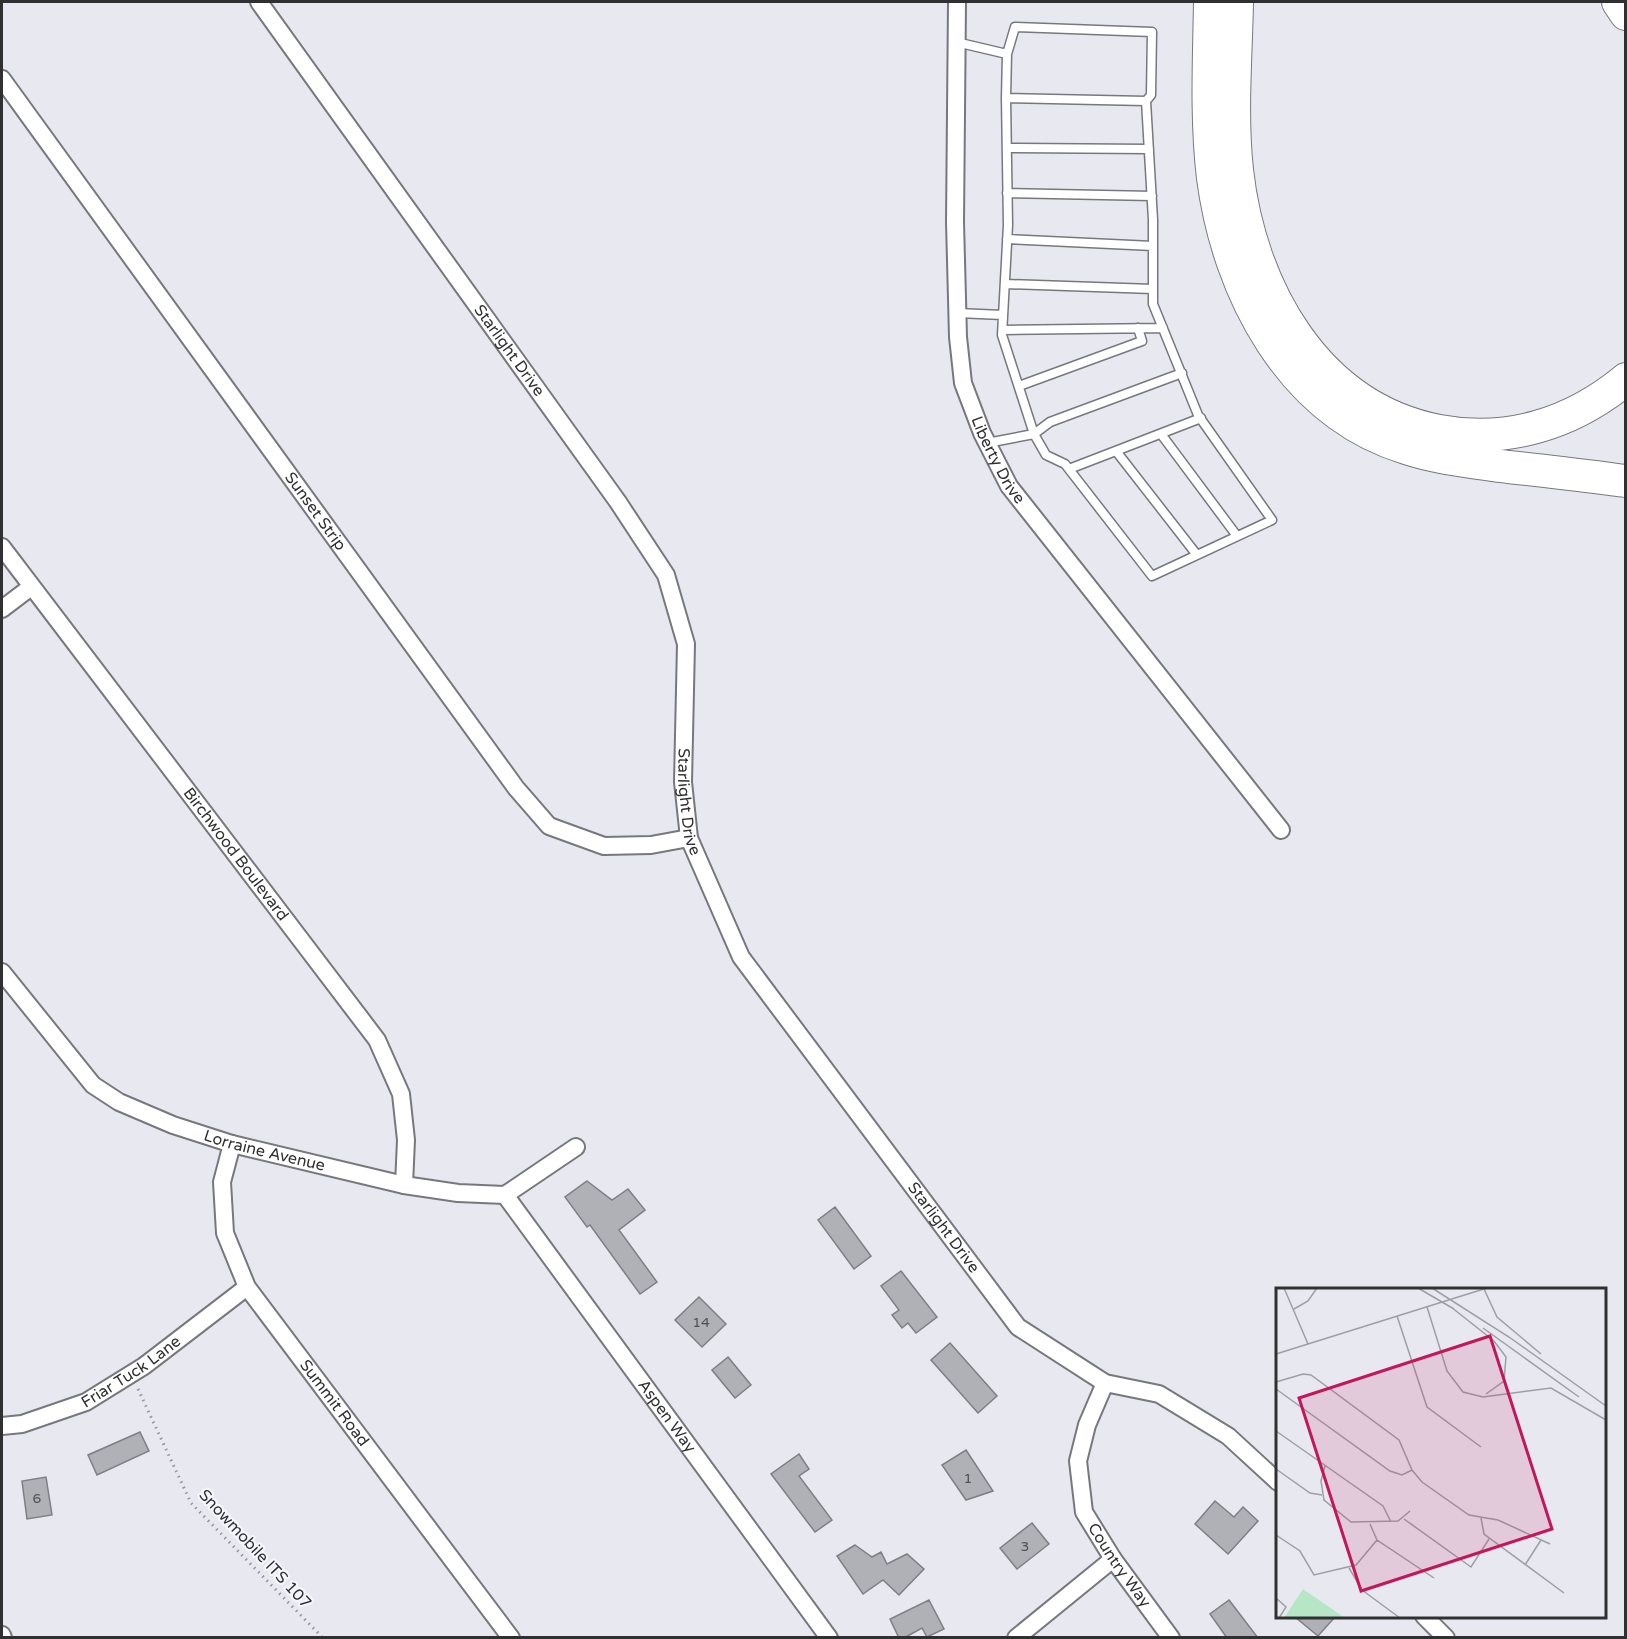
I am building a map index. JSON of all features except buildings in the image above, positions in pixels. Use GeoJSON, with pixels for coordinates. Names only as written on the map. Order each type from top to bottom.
{"type":"FeatureCollection","features":[{"type":"Feature","properties":{"kind":"highway"},"geometry":{"type":"LineString","coordinates":[[1210,2],[1210,132],[1213,179],[1221,221],[1245,294],[1274,346],[1296,375],[1318,398],[1343,418],[1372,435],[1404,448],[1457,460],[1626,481]]}},
{"type":"Feature","properties":{"kind":"highway"},"geometry":{"type":"LineString","coordinates":[[1237,2],[1235,133],[1242,204],[1256,254],[1273,296],[1296,335],[1327,372],[1352,393],[1390,415],[1419,426],[1466,434],[1515,432],[1561,420],[1587,407],[1626,380]]}},
{"type":"Feature","properties":{"kind":"highway"},"geometry":{"type":"LineString","coordinates":[[1618,2],[1626,14]]}},
{"type":"Feature","properties":{"kind":"street","name":"Starlight Drive"},"geometry":{"type":"LineString","coordinates":[[259,2],[618,502],[666,575],[686,644],[683,782],[688,838],[741,957],[1018,1327],[1105,1383],[1159,1394],[1228,1436],[1276,1480]]}},
{"type":"Feature","properties":{"kind":"street","name":"Liberty Drive"},"geometry":{"type":"LineString","coordinates":[[957,2],[955,222],[957,313],[963,383],[987,443],[1009,486],[1281,830]]}},
{"type":"Feature","properties":{"kind":"street","name":"Sunset Strip"},"geometry":{"type":"LineString","coordinates":[[2,79],[516,788],[549,826],[604,846],[651,845],[688,838]]}},
{"type":"Feature","properties":{"kind":"street","name":"Birchwood Boulevard"},"geometry":{"type":"LineString","coordinates":[[2,547],[377,1040],[401,1094],[406,1140],[404,1185]]}},
{"type":"Feature","properties":{"kind":"street"},"geometry":{"type":"LineString","coordinates":[[2,609],[31,587]]}},
{"type":"Feature","properties":{"kind":"street","name":"Lorraine Avenue"},"geometry":{"type":"LineString","coordinates":[[2,972],[93,1085],[119,1102],[173,1125],[232,1144],[404,1185],[458,1193],[505,1195]]}},
{"type":"Feature","properties":{"kind":"street","name":"Summit Road"},"geometry":{"type":"LineString","coordinates":[[232,1144],[222,1182],[225,1233],[247,1287],[511,1638]]}},
{"type":"Feature","properties":{"kind":"street"},"geometry":{"type":"LineString","coordinates":[[505,1195],[576,1147]]}},
{"type":"Feature","properties":{"kind":"street","name":"Aspen Way"},"geometry":{"type":"LineString","coordinates":[[505,1195],[830,1638]]}},
{"type":"Feature","properties":{"kind":"street","name":"Friar Tuck Lane"},"geometry":{"type":"LineString","coordinates":[[2,1426],[22,1424],[86,1402],[144,1366],[247,1287]]}},
{"type":"Feature","properties":{"kind":"street","name":"Country Way"},"geometry":{"type":"LineString","coordinates":[[1105,1383],[1087,1425],[1078,1461],[1084,1512],[1113,1559],[1171,1638]]}},
{"type":"Feature","properties":{"kind":"street"},"geometry":{"type":"LineString","coordinates":[[1016,1638],[1113,1559]]}},
{"type":"Feature","properties":{"kind":"street"},"geometry":{"type":"LineString","coordinates":[[1425,1618],[1446,1638]]}},
{"type":"Feature","properties":{"kind":"lane"},"geometry":{"type":"LineString","coordinates":[[1015,27],[1152,32],[1151,95],[1146,101],[1152,196],[1153,304],[1201,418],[1272,520],[1152,576],[1065,464],[1046,455],[1034,434],[1002,336],[1007,240],[1007,54],[1015,27]]}},
{"type":"Feature","properties":{"kind":"lane"},"geometry":{"type":"LineString","coordinates":[[956,42],[1007,54]]}},
{"type":"Feature","properties":{"kind":"lane"},"geometry":{"type":"LineString","coordinates":[[1006,98],[1146,101]]}},
{"type":"Feature","properties":{"kind":"lane"},"geometry":{"type":"LineString","coordinates":[[1007,147],[1149,149]]}},
{"type":"Feature","properties":{"kind":"lane"},"geometry":{"type":"LineString","coordinates":[[1007,193],[1152,196]]}},
{"type":"Feature","properties":{"kind":"lane"},"geometry":{"type":"LineString","coordinates":[[1007,240],[1153,246]]}},
{"type":"Feature","properties":{"kind":"lane"},"geometry":{"type":"LineString","coordinates":[[1005,284],[1153,289]]}},
{"type":"Feature","properties":{"kind":"lane"},"geometry":{"type":"LineString","coordinates":[[957,313],[1003,315]]}},
{"type":"Feature","properties":{"kind":"lane"},"geometry":{"type":"LineString","coordinates":[[1019,386],[1142,341],[1138,328]]}},
{"type":"Feature","properties":{"kind":"lane"},"geometry":{"type":"LineString","coordinates":[[1002,330],[1163,328]]}},
{"type":"Feature","properties":{"kind":"lane"},"geometry":{"type":"LineString","coordinates":[[987,443],[1034,434],[1050,422],[1182,373]]}},
{"type":"Feature","properties":{"kind":"lane"},"geometry":{"type":"LineString","coordinates":[[1069,469],[1201,418]]}},
{"type":"Feature","properties":{"kind":"lane"},"geometry":{"type":"LineString","coordinates":[[1161,434],[1237,536]]}},
{"type":"Feature","properties":{"kind":"lane"},"geometry":{"type":"LineString","coordinates":[[1116,451],[1197,555]]}},
{"type":"Feature","properties":{"kind":"path","name":"Snowmobile ITS 107"},"geometry":{"type":"LineString","coordinates":[[134,1379],[191,1503],[323,1638]]}}]}
